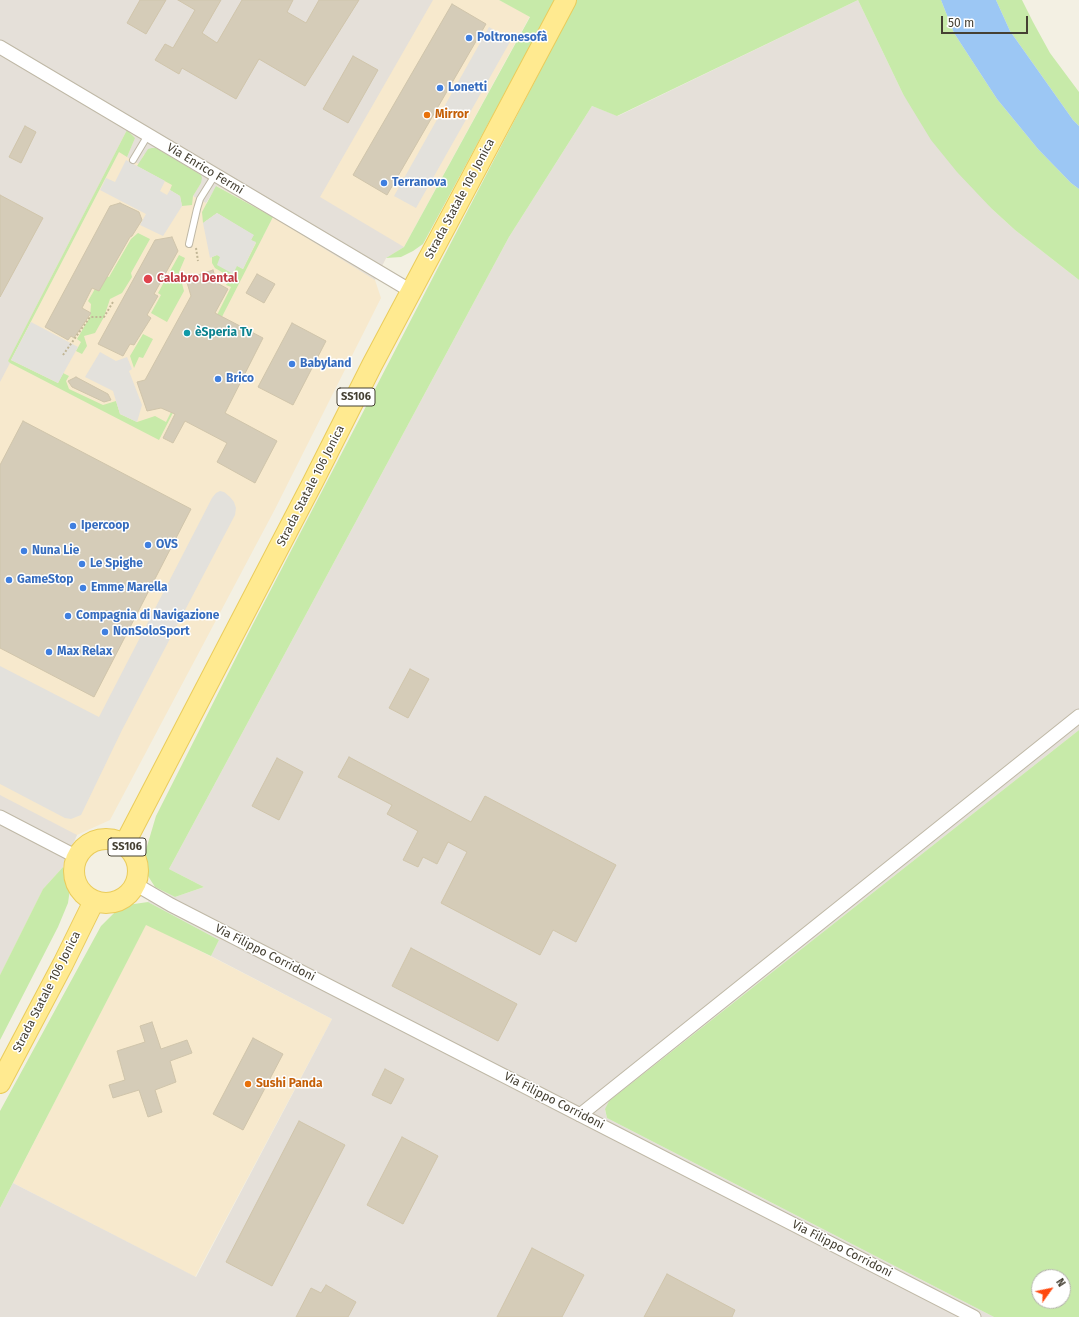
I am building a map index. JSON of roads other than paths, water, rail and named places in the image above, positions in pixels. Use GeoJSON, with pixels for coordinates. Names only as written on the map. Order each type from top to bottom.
{"type":"FeatureCollection","features":[{"type":"Feature","properties":{"kind":"main road","name":"Strada Statale 106 Jonica"},"geometry":{"type":"LineString","coordinates":[[124,845],[317,475],[372,365],[566,0]]}},
{"type":"Feature","properties":{"kind":"main road","name":"SS106"},"geometry":{"type":"LineString","coordinates":[[76,857],[82,849],[90,843],[110,839],[120,842],[128,848],[134,857],[138,868],[137,878],[134,884]]}},
{"type":"Feature","properties":{"kind":"main road"},"geometry":{"type":"LineString","coordinates":[[76,857],[74,877],[78,887],[84,895],[94,901],[104,903],[115,902],[125,897],[133,889],[134,884]]}},
{"type":"Feature","properties":{"kind":"main road","name":"Strada Statale 106 Jonica"},"geometry":{"type":"LineString","coordinates":[[0,1083],[63,964],[94,901]]}},
{"type":"Feature","properties":{"kind":"street","name":"Via Enrico Fermi"},"geometry":{"type":"LineString","coordinates":[[0,47],[411,291]]}},
{"type":"Feature","properties":{"kind":"street"},"geometry":{"type":"LineString","coordinates":[[580,1115],[1079,716]]}},
{"type":"Feature","properties":{"kind":"street"},"geometry":{"type":"LineString","coordinates":[[0,817],[76,857]]}},
{"type":"Feature","properties":{"kind":"street","name":"Via Filippo Corridoni"},"geometry":{"type":"LineString","coordinates":[[134,884],[172,905],[974,1317]]}},
{"type":"Feature","properties":{"kind":"lane"},"geometry":{"type":"LineString","coordinates":[[133,160],[148,135]]}},
{"type":"Feature","properties":{"kind":"lane"},"geometry":{"type":"LineString","coordinates":[[189,244],[200,199],[215,175]]}},
{"type":"Feature","properties":{"kind":"water"},"geometry":{"type":"Polygon","coordinates":[[[941,0],[996,0],[1010,31],[1073,120],[1079,126],[1079,189],[1071,183],[1038,149],[997,99],[954,33],[941,0]]]}},
{"type":"Feature","properties":{"kind":"place","name":"Poltronesofà"},"geometry":{"type":"Point","coordinates":[469,38]}},
{"type":"Feature","properties":{"kind":"place","name":"Lonetti"},"geometry":{"type":"Point","coordinates":[440,88]}},
{"type":"Feature","properties":{"kind":"place","name":"Mirror"},"geometry":{"type":"Point","coordinates":[427,115]}},
{"type":"Feature","properties":{"kind":"place","name":"Terranova"},"geometry":{"type":"Point","coordinates":[384,183]}},
{"type":"Feature","properties":{"kind":"place","name":"Calabro Dental"},"geometry":{"type":"Point","coordinates":[148,279]}},
{"type":"Feature","properties":{"kind":"place","name":"èSperia Tv"},"geometry":{"type":"Point","coordinates":[187,333]}},
{"type":"Feature","properties":{"kind":"place","name":"Babyland"},"geometry":{"type":"Point","coordinates":[292,364]}},
{"type":"Feature","properties":{"kind":"place","name":"Brico"},"geometry":{"type":"Point","coordinates":[218,379]}},
{"type":"Feature","properties":{"kind":"place","name":"Ipercoop"},"geometry":{"type":"Point","coordinates":[73,526]}},
{"type":"Feature","properties":{"kind":"place","name":"OVS"},"geometry":{"type":"Point","coordinates":[148,545]}},
{"type":"Feature","properties":{"kind":"place","name":"Nuna Lie"},"geometry":{"type":"Point","coordinates":[24,551]}},
{"type":"Feature","properties":{"kind":"place","name":"Le Spighe"},"geometry":{"type":"Point","coordinates":[82,564]}},
{"type":"Feature","properties":{"kind":"place","name":"GameStop"},"geometry":{"type":"Point","coordinates":[9,580]}},
{"type":"Feature","properties":{"kind":"place","name":"Emme Marella"},"geometry":{"type":"Point","coordinates":[83,588]}},
{"type":"Feature","properties":{"kind":"place","name":"Compagnia di Navigazione"},"geometry":{"type":"Point","coordinates":[68,616]}},
{"type":"Feature","properties":{"kind":"place","name":"NonSoloSport"},"geometry":{"type":"Point","coordinates":[105,632]}},
{"type":"Feature","properties":{"kind":"place","name":"Max Relax"},"geometry":{"type":"Point","coordinates":[49,652]}},
{"type":"Feature","properties":{"kind":"place","name":"Sushi Panda"},"geometry":{"type":"Point","coordinates":[248,1084]}}]}
